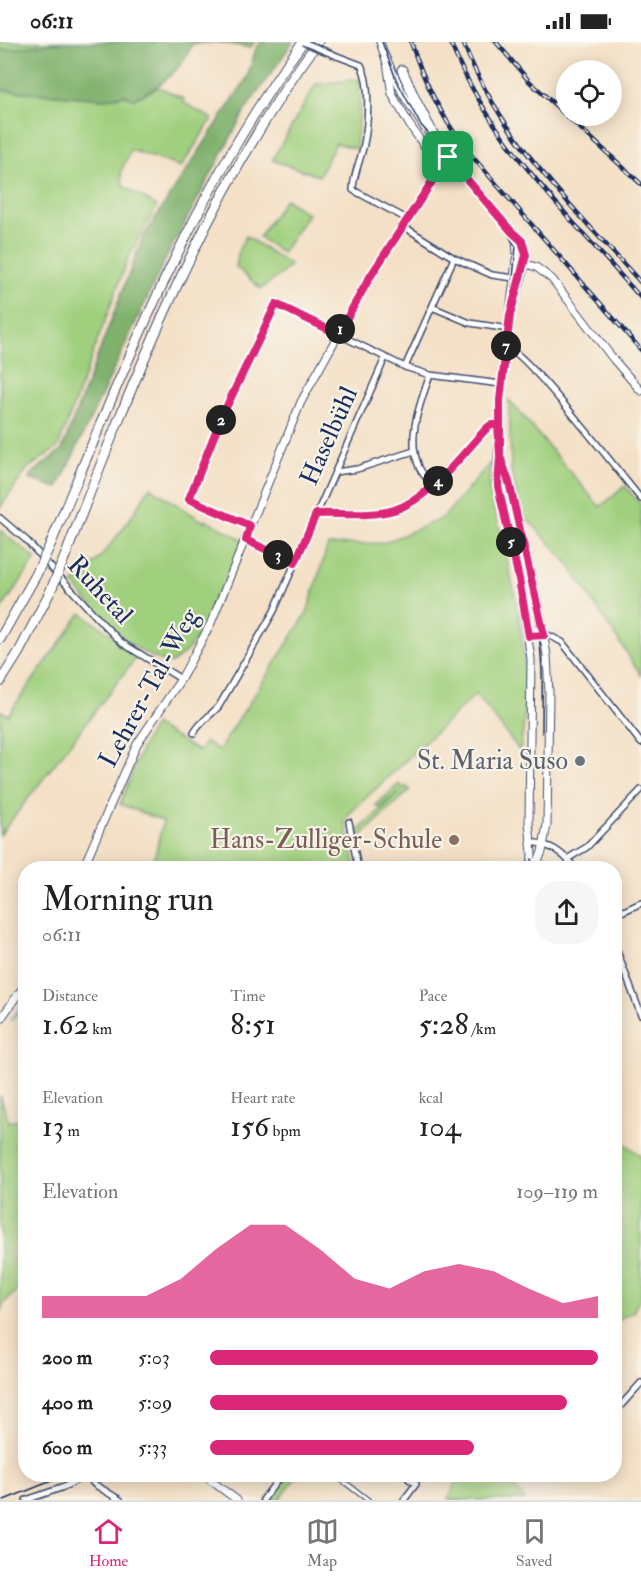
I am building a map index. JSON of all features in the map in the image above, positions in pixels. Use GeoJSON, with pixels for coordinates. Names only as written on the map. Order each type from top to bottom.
{"type":"FeatureCollection","features":[{"type":"Feature","properties":{"kind":"highway"},"geometry":{"type":"LineString","coordinates":[[0,639],[51,543],[110,399],[180,248],[252,119],[303,42]]}},
{"type":"Feature","properties":{"kind":"highway"},"geometry":{"type":"LineString","coordinates":[[0,682],[19,652],[51,590],[126,399],[192,252],[269,116],[318,42]]}},
{"type":"Feature","properties":{"kind":"highway"},"geometry":{"type":"LineString","coordinates":[[402,70],[423,117],[439,145]]}},
{"type":"Feature","properties":{"kind":"street"},"geometry":{"type":"LineString","coordinates":[[303,42],[361,65],[364,70],[367,94],[364,142],[353,190],[454,258],[492,275],[514,278]]}},
{"type":"Feature","properties":{"kind":"street"},"geometry":{"type":"LineString","coordinates":[[380,42],[413,112],[447,159],[524,244],[525,264],[510,315]]}},
{"type":"Feature","properties":{"kind":"street"},"geometry":{"type":"LineString","coordinates":[[385,56],[391,91],[404,116],[429,153],[435,158],[447,159]]}},
{"type":"Feature","properties":{"kind":"street","name":"Lehrer-Tal-Weg"},"geometry":{"type":"LineString","coordinates":[[86,861],[137,744],[181,679],[211,623],[301,402],[338,334],[405,223],[447,159]]}},
{"type":"Feature","properties":{"kind":"street"},"geometry":{"type":"LineString","coordinates":[[511,231],[516,244],[516,261],[501,384],[498,425],[500,456],[497,479],[529,636],[532,682],[530,799],[532,861]]}},
{"type":"Feature","properties":{"kind":"street"},"geometry":{"type":"LineString","coordinates":[[405,367],[454,258]]}},
{"type":"Feature","properties":{"kind":"street"},"geometry":{"type":"LineString","coordinates":[[516,261],[541,270],[555,283],[608,353],[641,391]]}},
{"type":"Feature","properties":{"kind":"street"},"geometry":{"type":"LineString","coordinates":[[250,526],[189,499],[222,416],[276,304],[405,367],[430,375],[501,384]]}},
{"type":"Feature","properties":{"kind":"street"},"geometry":{"type":"LineString","coordinates":[[432,307],[470,323],[509,328]]}},
{"type":"Feature","properties":{"kind":"street"},"geometry":{"type":"LineString","coordinates":[[506,347],[515,350],[551,388],[641,499]]}},
{"type":"Feature","properties":{"kind":"street","name":"Haselbühl"},"geometry":{"type":"LineString","coordinates":[[194,733],[199,723],[210,717],[219,705],[274,611],[385,358]]}},
{"type":"Feature","properties":{"kind":"street"},"geometry":{"type":"LineString","coordinates":[[430,375],[418,408],[414,430],[414,451],[420,469],[433,486]]}},
{"type":"Feature","properties":{"kind":"street"},"geometry":{"type":"LineString","coordinates":[[316,514],[377,513],[395,510],[433,486],[487,428],[491,425],[498,425]]}},
{"type":"Feature","properties":{"kind":"street"},"geometry":{"type":"LineString","coordinates":[[334,472],[357,469],[414,451]]}},
{"type":"Feature","properties":{"kind":"street"},"geometry":{"type":"LineString","coordinates":[[500,456],[509,482],[544,635],[549,686],[547,822],[544,844],[536,861]]}},
{"type":"Feature","properties":{"kind":"street","name":"Ruhetal"},"geometry":{"type":"LineString","coordinates":[[0,518],[26,540],[122,642],[181,679]]}},
{"type":"Feature","properties":{"kind":"street"},"geometry":{"type":"LineString","coordinates":[[246,540],[295,563]]}},
{"type":"Feature","properties":{"kind":"street"},"geometry":{"type":"LineString","coordinates":[[529,636],[544,635],[557,639],[565,645],[641,742]]}},
{"type":"Feature","properties":{"kind":"street"},"geometry":{"type":"LineString","coordinates":[[531,842],[554,847],[567,859],[587,847],[641,790]]}},
{"type":"Feature","properties":{"kind":"street"},"geometry":{"type":"LineString","coordinates":[[349,822],[357,861]]}},
{"type":"Feature","properties":{"kind":"street"},"geometry":{"type":"LineString","coordinates":[[622,912],[641,903]]}},
{"type":"Feature","properties":{"kind":"street"},"geometry":{"type":"LineString","coordinates":[[622,965],[641,1015]]}},
{"type":"Feature","properties":{"kind":"street"},"geometry":{"type":"LineString","coordinates":[[0,1020],[18,994]]}},
{"type":"Feature","properties":{"kind":"street"},"geometry":{"type":"LineString","coordinates":[[622,1404],[641,1383]]}},
{"type":"Feature","properties":{"kind":"street"},"geometry":{"type":"LineString","coordinates":[[26,1500],[74,1482]]}},
{"type":"Feature","properties":{"kind":"street"},"geometry":{"type":"LineString","coordinates":[[93,1482],[120,1500]]}},
{"type":"Feature","properties":{"kind":"street"},"geometry":{"type":"LineString","coordinates":[[213,1482],[237,1500]]}},
{"type":"Feature","properties":{"kind":"street"},"geometry":{"type":"LineString","coordinates":[[262,1500],[276,1482]]}},
{"type":"Feature","properties":{"kind":"street"},"geometry":{"type":"LineString","coordinates":[[344,1482],[368,1500]]}},
{"type":"Feature","properties":{"kind":"street"},"geometry":{"type":"LineString","coordinates":[[404,1500],[416,1484],[415,1482]]}},
{"type":"Feature","properties":{"kind":"green space"},"geometry":{"type":"Polygon","coordinates":[[[0,42],[66,42],[0,50],[0,42]]]}},
{"type":"Feature","properties":{"kind":"green space"},"geometry":{"type":"Polygon","coordinates":[[[66,42],[217,42],[192,44],[188,54],[169,77],[134,99],[124,95],[105,99],[0,90],[0,50],[66,42]]]}},
{"type":"Feature","properties":{"kind":"green space"},"geometry":{"type":"Polygon","coordinates":[[[217,42],[255,42],[250,48],[217,42]]]}},
{"type":"Feature","properties":{"kind":"green space"},"geometry":{"type":"Polygon","coordinates":[[[261,42],[293,42],[247,107],[165,260],[58,488],[29,479],[62,449],[143,237],[247,78],[256,48],[261,42]]]}},
{"type":"Feature","properties":{"kind":"green space"},"geometry":{"type":"Polygon","coordinates":[[[360,79],[360,111],[356,149],[336,143],[319,176],[272,160],[316,84],[360,79]]]}},
{"type":"Feature","properties":{"kind":"green space"},"geometry":{"type":"Polygon","coordinates":[[[159,87],[184,99],[183,102],[212,119],[181,167],[131,150],[121,171],[123,186],[157,206],[129,256],[58,447],[27,469],[0,508],[0,90],[105,99],[124,95],[134,99],[159,87]]]}},
{"type":"Feature","properties":{"kind":"green space"},"geometry":{"type":"Polygon","coordinates":[[[285,199],[308,214],[282,253],[259,237],[285,199]]]}},
{"type":"Feature","properties":{"kind":"green space"},"geometry":{"type":"Polygon","coordinates":[[[246,236],[290,265],[261,289],[236,267],[239,249],[246,236]]]}},
{"type":"Feature","properties":{"kind":"green space"},"geometry":{"type":"Polygon","coordinates":[[[509,400],[600,507],[625,486],[641,505],[641,675],[568,563],[520,511],[511,470],[509,400]]]}},
{"type":"Feature","properties":{"kind":"green space"},"geometry":{"type":"Polygon","coordinates":[[[490,463],[489,485],[513,584],[523,649],[524,716],[520,751],[476,694],[350,813],[345,821],[354,861],[153,861],[163,821],[120,804],[142,747],[154,725],[199,751],[206,742],[219,750],[307,613],[328,545],[384,543],[443,518],[490,463]]]}},
{"type":"Feature","properties":{"kind":"green space"},"geometry":{"type":"Polygon","coordinates":[[[150,487],[204,522],[205,519],[243,540],[205,625],[195,641],[171,663],[157,659],[129,643],[73,584],[115,539],[150,487]]]}},
{"type":"Feature","properties":{"kind":"green space"},"geometry":{"type":"Polygon","coordinates":[[[0,530],[36,559],[0,611],[0,530]]]}},
{"type":"Feature","properties":{"kind":"green space"},"geometry":{"type":"Polygon","coordinates":[[[81,613],[139,654],[0,835],[0,710],[8,715],[81,613]]]}},
{"type":"Feature","properties":{"kind":"green space"},"geometry":{"type":"Polygon","coordinates":[[[399,784],[410,790],[361,836],[357,832],[399,792],[379,808],[376,805],[399,784]]]}},
{"type":"Feature","properties":{"kind":"green space"},"geometry":{"type":"Polygon","coordinates":[[[0,1095],[9,1122],[18,1119],[18,1290],[5,1302],[0,1311],[0,1095]]]}},
{"type":"Feature","properties":{"kind":"green space"},"geometry":{"type":"Polygon","coordinates":[[[622,1141],[641,1156],[641,1296],[633,1312],[622,1318],[622,1141]]]}},
{"type":"Feature","properties":{"kind":"green space"},"geometry":{"type":"Polygon","coordinates":[[[280,1482],[293,1482],[279,1500],[266,1500],[280,1482]]]}},
{"type":"Feature","properties":{"kind":"green space"},"geometry":{"type":"Polygon","coordinates":[[[456,1482],[511,1482],[525,1500],[448,1500],[456,1482]]]}},
{"type":"Feature","properties":{"kind":"waterway"},"geometry":{"type":"LineString","coordinates":[[11,1020],[18,1012]]}},
{"type":"Feature","properties":{"kind":"tram line"},"geometry":{"type":"LineString","coordinates":[[382,42],[396,79],[420,124],[520,236],[526,248],[526,263],[514,306],[508,341],[500,429],[506,485],[541,651],[542,733]]}},
{"type":"Feature","properties":{"kind":"tram line"},"geometry":{"type":"LineString","coordinates":[[507,231],[516,247],[512,289]]}},
{"type":"Feature","properties":{"kind":"tram line"},"geometry":{"type":"LineString","coordinates":[[4,1500],[49,1482]]}},
{"type":"Feature","properties":{"kind":"railway"},"geometry":{"type":"LineString","coordinates":[[411,42],[433,97],[464,147],[641,350]]}},
{"type":"Feature","properties":{"kind":"railway"},"geometry":{"type":"LineString","coordinates":[[450,42],[487,113],[510,146],[534,178],[641,298]]}},
{"type":"Feature","properties":{"kind":"railway"},"geometry":{"type":"LineString","coordinates":[[463,42],[478,77],[518,140],[565,199],[641,283]]}},
{"type":"Feature","properties":{"kind":"railway"},"geometry":{"type":"LineString","coordinates":[[496,42],[529,81],[641,184]]}},
{"type":"Feature","properties":{"kind":"place","name":"St. Maria Suso"},"geometry":{"type":"Point","coordinates":[580,761]}},
{"type":"Feature","properties":{"kind":"place","name":"Hans-Zulliger-Schule"},"geometry":{"type":"Point","coordinates":[454,840]}},
{"type":"Feature","properties":{"kind":"route"},"geometry":{"type":"LineString","coordinates":[[448,157],[370,277],[338,334],[276,304],[222,416],[189,499],[250,526],[246,540],[295,563],[316,514],[377,513],[395,510],[433,486],[487,428],[491,425],[498,425],[500,456],[498,486],[529,636],[544,635],[509,482],[500,456],[499,444],[498,425],[510,315],[525,264],[524,244],[448,157]]}}]}
